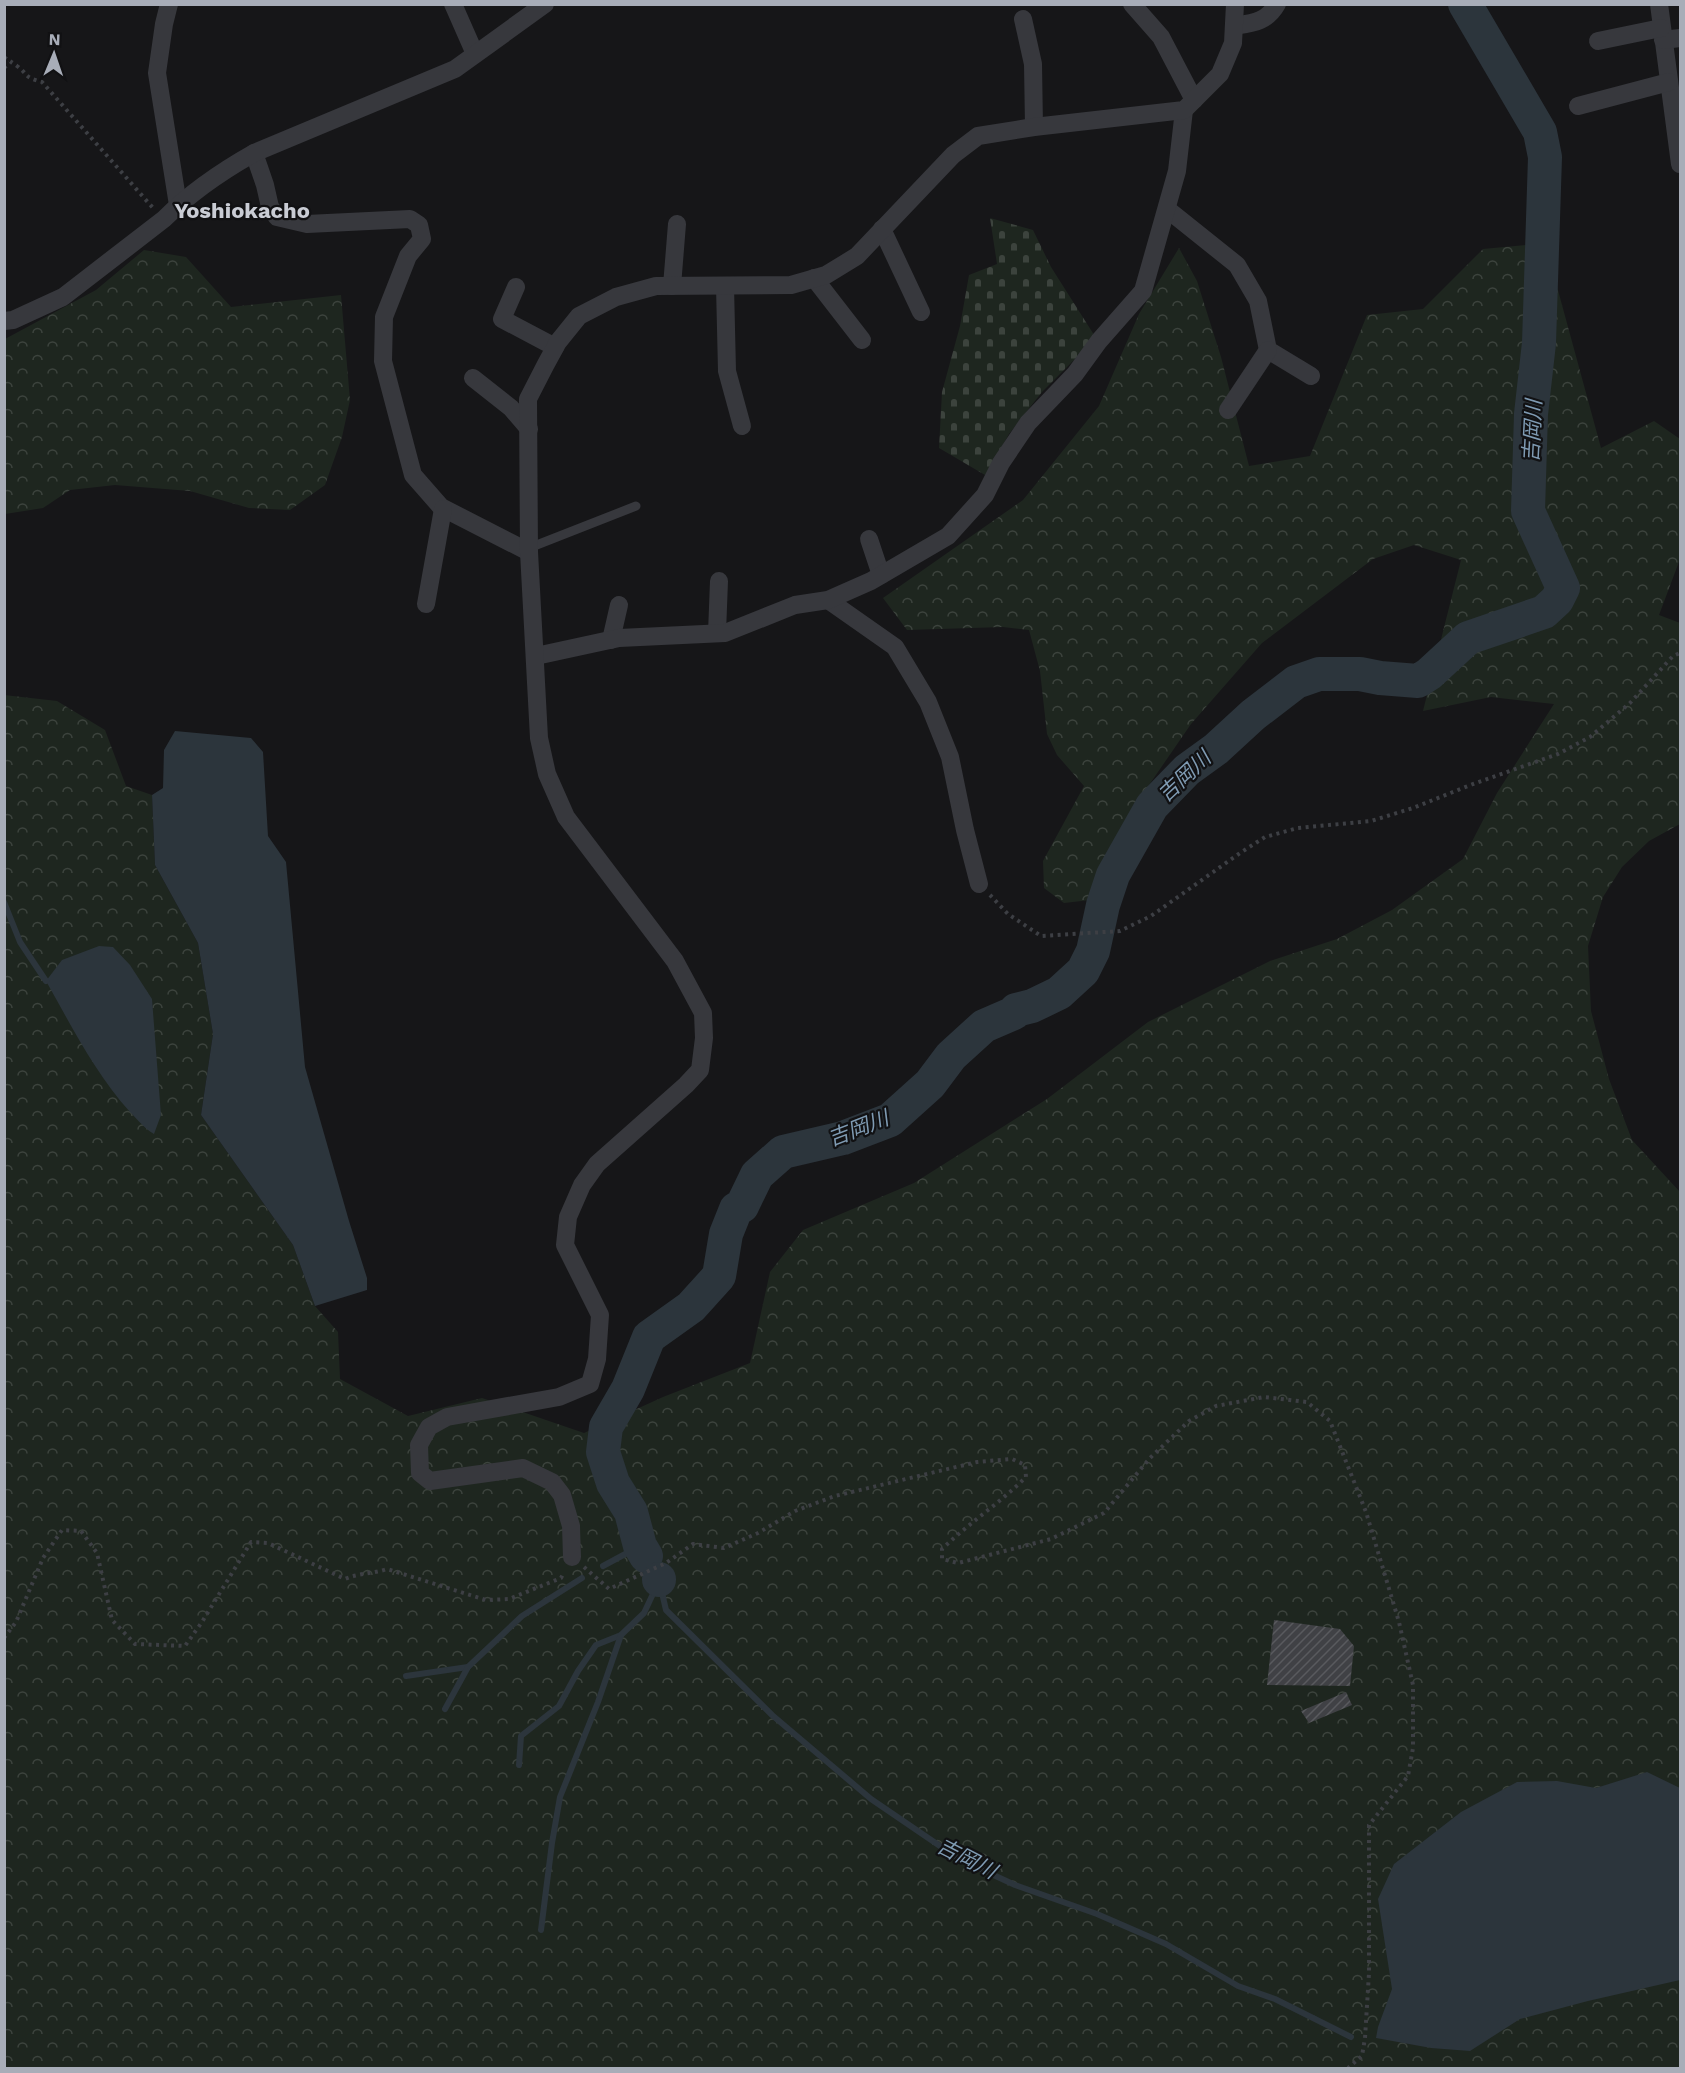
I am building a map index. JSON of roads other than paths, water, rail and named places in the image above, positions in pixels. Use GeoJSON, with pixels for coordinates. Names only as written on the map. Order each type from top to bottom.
{"type":"FeatureCollection","features":[{"type":"Feature","properties":{"kind":"street"},"geometry":{"type":"LineString","coordinates":[[169,4],[157,73],[178,205]]}},
{"type":"Feature","properties":{"kind":"street"},"geometry":{"type":"LineString","coordinates":[[453,4],[475,54]]}},
{"type":"Feature","properties":{"kind":"street"},"geometry":{"type":"LineString","coordinates":[[4,321],[14,320],[63,297],[227,168],[254,153],[455,69],[544,4]]}},
{"type":"Feature","properties":{"kind":"street"},"geometry":{"type":"LineString","coordinates":[[536,656],[611,640],[725,633],[795,605],[828,600],[881,575],[948,536],[985,495],[1001,463],[1028,423],[1075,374],[1099,341],[1143,291],[1177,171],[1189,105],[1161,37],[1132,4]]}},
{"type":"Feature","properties":{"kind":"street"},"geometry":{"type":"LineString","coordinates":[[572,1557],[571,1526],[562,1495],[552,1482],[523,1468],[430,1481],[420,1473],[419,1444],[429,1427],[447,1417],[559,1397],[590,1384],[597,1359],[600,1315],[565,1245],[568,1217],[582,1185],[597,1164],[700,1070],[704,1038],[703,1013],[675,961],[566,817],[547,774],[540,738],[529,550],[528,399],[555,347],[579,316],[616,297],[656,286],[791,285],[826,275],[857,256],[953,155],[978,135],[1189,105],[1220,74],[1233,43],[1235,4]]}},
{"type":"Feature","properties":{"kind":"street"},"geometry":{"type":"LineString","coordinates":[[1234,26],[1262,21],[1273,12],[1277,4]]}},
{"type":"Feature","properties":{"kind":"street"},"geometry":{"type":"LineString","coordinates":[[1659,4],[1668,35],[1669,82],[1680,164]]}},
{"type":"Feature","properties":{"kind":"street"},"geometry":{"type":"LineString","coordinates":[[1023,19],[1033,64],[1034,127]]}},
{"type":"Feature","properties":{"kind":"street"},"geometry":{"type":"LineString","coordinates":[[1598,41],[1668,35]]}},
{"type":"Feature","properties":{"kind":"street"},"geometry":{"type":"LineString","coordinates":[[1578,106],[1669,82]]}},
{"type":"Feature","properties":{"kind":"street"},"geometry":{"type":"LineString","coordinates":[[254,153],[266,185],[270,207],[278,217],[307,224],[410,219],[419,225],[422,239],[408,256],[384,317],[383,361],[413,475],[443,509],[529,550]]}},
{"type":"Feature","properties":{"kind":"street"},"geometry":{"type":"LineString","coordinates":[[1167,209],[1237,265],[1258,302],[1268,351],[1228,410]]}},
{"type":"Feature","properties":{"kind":"street"},"geometry":{"type":"LineString","coordinates":[[672,286],[677,224]]}},
{"type":"Feature","properties":{"kind":"street"},"geometry":{"type":"LineString","coordinates":[[882,230],[921,312]]}},
{"type":"Feature","properties":{"kind":"street"},"geometry":{"type":"LineString","coordinates":[[814,278],[862,340]]}},
{"type":"Feature","properties":{"kind":"street"},"geometry":{"type":"LineString","coordinates":[[724,286],[727,371],[742,426]]}},
{"type":"Feature","properties":{"kind":"street"},"geometry":{"type":"LineString","coordinates":[[516,287],[502,319],[555,347]]}},
{"type":"Feature","properties":{"kind":"street"},"geometry":{"type":"LineString","coordinates":[[1268,351],[1311,376]]}},
{"type":"Feature","properties":{"kind":"street"},"geometry":{"type":"LineString","coordinates":[[473,378],[511,408],[529,429]]}},
{"type":"Feature","properties":{"kind":"street"},"geometry":{"type":"LineString","coordinates":[[426,604],[443,509]]}},
{"type":"Feature","properties":{"kind":"street"},"geometry":{"type":"LineString","coordinates":[[869,538],[881,575]]}},
{"type":"Feature","properties":{"kind":"street"},"geometry":{"type":"LineString","coordinates":[[717,633],[719,581]]}},
{"type":"Feature","properties":{"kind":"street"},"geometry":{"type":"LineString","coordinates":[[828,600],[895,647],[928,702],[950,757],[979,884]]}},
{"type":"Feature","properties":{"kind":"street"},"geometry":{"type":"LineString","coordinates":[[611,640],[619,605]]}},
{"type":"Feature","properties":{"kind":"lane"},"geometry":{"type":"LineString","coordinates":[[529,550],[636,506]]}},
{"type":"Feature","properties":{"kind":"waterway","name":"吉岡川"},"geometry":{"type":"LineString","coordinates":[[646,1556],[640,1546],[631,1512],[613,1483],[603,1452],[606,1427],[628,1389],[649,1337],[691,1307],[719,1276],[726,1234],[736,1209],[742,1206],[757,1175],[783,1152],[843,1138],[890,1120],[930,1084],[951,1056],[984,1026],[1059,993],[1083,971],[1093,951],[1103,905],[1113,875],[1152,806],[1187,770],[1216,749],[1253,715],[1296,682],[1319,674],[1360,674],[1418,681],[1429,674],[1468,638],[1544,612],[1557,600],[1563,588],[1528,511],[1531,414],[1539,343],[1545,157],[1540,132],[1465,4]]}},
{"type":"Feature","properties":{"kind":"waterway"},"geometry":{"type":"LineString","coordinates":[[4,902],[20,942],[46,981]]}},
{"type":"Feature","properties":{"kind":"waterway"},"geometry":{"type":"LineString","coordinates":[[603,1566],[640,1546]]}},
{"type":"Feature","properties":{"kind":"waterway"},"geometry":{"type":"LineString","coordinates":[[445,1709],[468,1667],[522,1616],[582,1578]]}},
{"type":"Feature","properties":{"kind":"waterway","name":"吉岡川"},"geometry":{"type":"LineString","coordinates":[[659,1580],[666,1610],[772,1715],[871,1799],[959,1859],[1015,1885],[1097,1914],[1166,1944],[1238,1986],[1275,1999],[1351,2037]]}},
{"type":"Feature","properties":{"kind":"waterway"},"geometry":{"type":"LineString","coordinates":[[541,1930],[560,1797],[598,1702],[621,1635],[644,1613],[659,1581]]}},
{"type":"Feature","properties":{"kind":"waterway"},"geometry":{"type":"LineString","coordinates":[[519,1765],[521,1736],[559,1706],[578,1671],[596,1645],[621,1635]]}},
{"type":"Feature","properties":{"kind":"waterway"},"geometry":{"type":"LineString","coordinates":[[406,1676],[468,1667]]}},
{"type":"Feature","properties":{"kind":"district","name":"Yoshiokacho"},"geometry":{"type":"Point","coordinates":[242,210]}}]}
